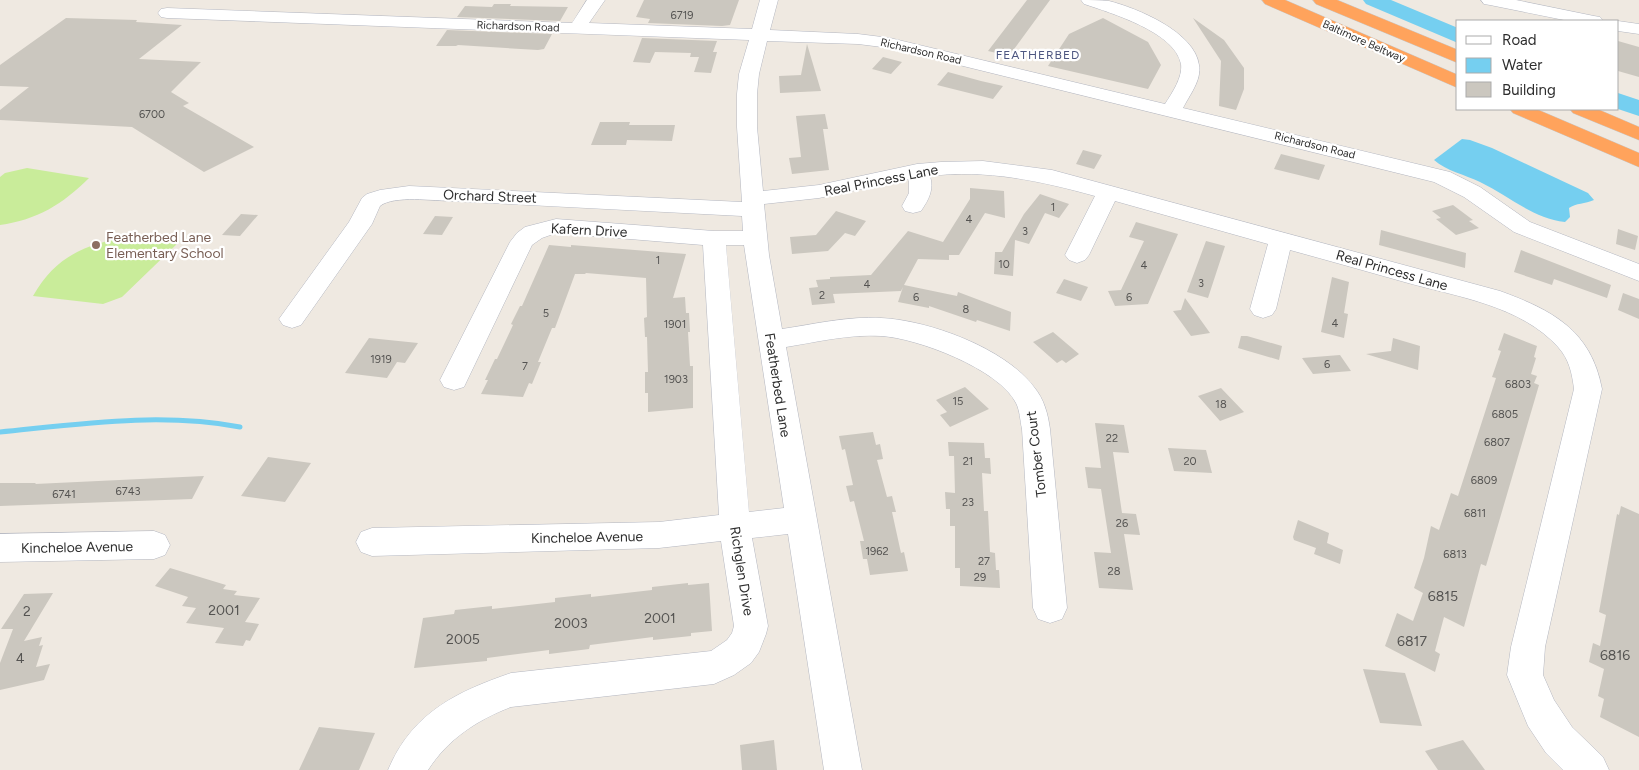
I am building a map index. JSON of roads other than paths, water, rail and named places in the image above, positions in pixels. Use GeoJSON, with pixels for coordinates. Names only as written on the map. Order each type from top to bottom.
{"type":"FeatureCollection","features":[{"type":"Feature","properties":{"kind":"highway","name":"Baltimore Beltway"},"geometry":{"type":"LineString","coordinates":[[1271,0],[1456,81]]}},
{"type":"Feature","properties":{"kind":"highway","name":"Baltimore Beltway"},"geometry":{"type":"LineString","coordinates":[[1322,0],[1456,56]]}},
{"type":"Feature","properties":{"kind":"highway"},"geometry":{"type":"LineString","coordinates":[[1522,110],[1639,161]]}},
{"type":"Feature","properties":{"kind":"highway"},"geometry":{"type":"LineString","coordinates":[[1582,110],[1639,134]]}},
{"type":"Feature","properties":{"kind":"street"},"geometry":{"type":"LineString","coordinates":[[577,28],[596,0]]}},
{"type":"Feature","properties":{"kind":"street","name":"Featherbed Lane"},"geometry":{"type":"LineString","coordinates":[[769,0],[759,35],[747,94],[747,127],[755,238],[843,770]]}},
{"type":"Feature","properties":{"kind":"street"},"geometry":{"type":"LineString","coordinates":[[1090,0],[1150,24],[1168,35],[1185,52],[1190,64],[1188,76],[1172,110]]}},
{"type":"Feature","properties":{"kind":"street"},"geometry":{"type":"LineString","coordinates":[[1490,0],[1589,20]]}},
{"type":"Feature","properties":{"kind":"street","name":"Richardson Road"},"geometry":{"type":"LineString","coordinates":[[167,13],[858,39],[890,43],[1172,110],[1442,178],[1472,192],[1522,227],[1639,273]]}},
{"type":"Feature","properties":{"kind":"street"},"geometry":{"type":"LineString","coordinates":[[1619,26],[1639,29]]}},
{"type":"Feature","properties":{"kind":"street","name":"Real Princess Lane"},"geometry":{"type":"LineString","coordinates":[[753,203],[807,194],[917,171],[968,167],[1052,177],[1491,297],[1518,307],[1544,321],[1564,337],[1579,355],[1587,372],[1588,389],[1528,647],[1525,675],[1541,713],[1555,733],[1590,770]]}},
{"type":"Feature","properties":{"kind":"street"},"geometry":{"type":"LineString","coordinates":[[913,206],[922,193],[923,185],[917,171]]}},
{"type":"Feature","properties":{"kind":"street","name":"Orchard Street"},"geometry":{"type":"LineString","coordinates":[[292,319],[360,224],[370,203],[388,195],[409,193],[537,197],[619,204],[753,203]]}},
{"type":"Feature","properties":{"kind":"street"},"geometry":{"type":"LineString","coordinates":[[1077,254],[1108,193]]}},
{"type":"Feature","properties":{"kind":"street","name":"Kafern Drive"},"geometry":{"type":"LineString","coordinates":[[454,380],[522,242],[526,236],[536,230],[556,226],[714,238],[755,238]]}},
{"type":"Feature","properties":{"kind":"street","name":"Richglen Drive"},"geometry":{"type":"LineString","coordinates":[[407,770],[431,734],[455,714],[487,698],[511,690],[714,667],[730,659],[749,640],[751,626],[735,528],[714,238]]}},
{"type":"Feature","properties":{"kind":"street"},"geometry":{"type":"LineString","coordinates":[[1262,309],[1282,239]]}},
{"type":"Feature","properties":{"kind":"street","name":"Tomber Court"},"geometry":{"type":"LineString","coordinates":[[771,340],[856,328],[882,327],[906,330],[977,356],[1014,381],[1032,409],[1036,429],[1050,608]]}},
{"type":"Feature","properties":{"kind":"street","name":"Kincheloe Avenue"},"geometry":{"type":"LineString","coordinates":[[372,542],[659,535],[735,528],[800,519]]}},
{"type":"Feature","properties":{"kind":"street","name":"Kincheloe Avenue"},"geometry":{"type":"LineString","coordinates":[[1,550],[154,545]]}},
{"type":"Feature","properties":{"kind":"water"},"geometry":{"type":"Polygon","coordinates":[[[1462,139],[1492,148],[1588,193],[1594,200],[1569,208],[1570,217],[1565,222],[1553,220],[1531,211],[1474,179],[1450,170],[1434,160],[1462,139]]]}},
{"type":"Feature","properties":{"kind":"waterway"},"geometry":{"type":"LineString","coordinates":[[1373,0],[1456,35]]}},
{"type":"Feature","properties":{"kind":"waterway"},"geometry":{"type":"LineString","coordinates":[[1619,100],[1639,109]]}},
{"type":"Feature","properties":{"kind":"waterway"},"geometry":{"type":"LineString","coordinates":[[0,432],[90,423],[150,420],[180,420],[240,427]]}},
{"type":"Feature","properties":{"kind":"place","name":"Featherbed Lane Elementary School"},"geometry":{"type":"Point","coordinates":[96,245]}},
{"type":"Feature","properties":{"kind":"district","name":"FEATHERBED"},"geometry":{"type":"Point","coordinates":[1038,55]}}]}
